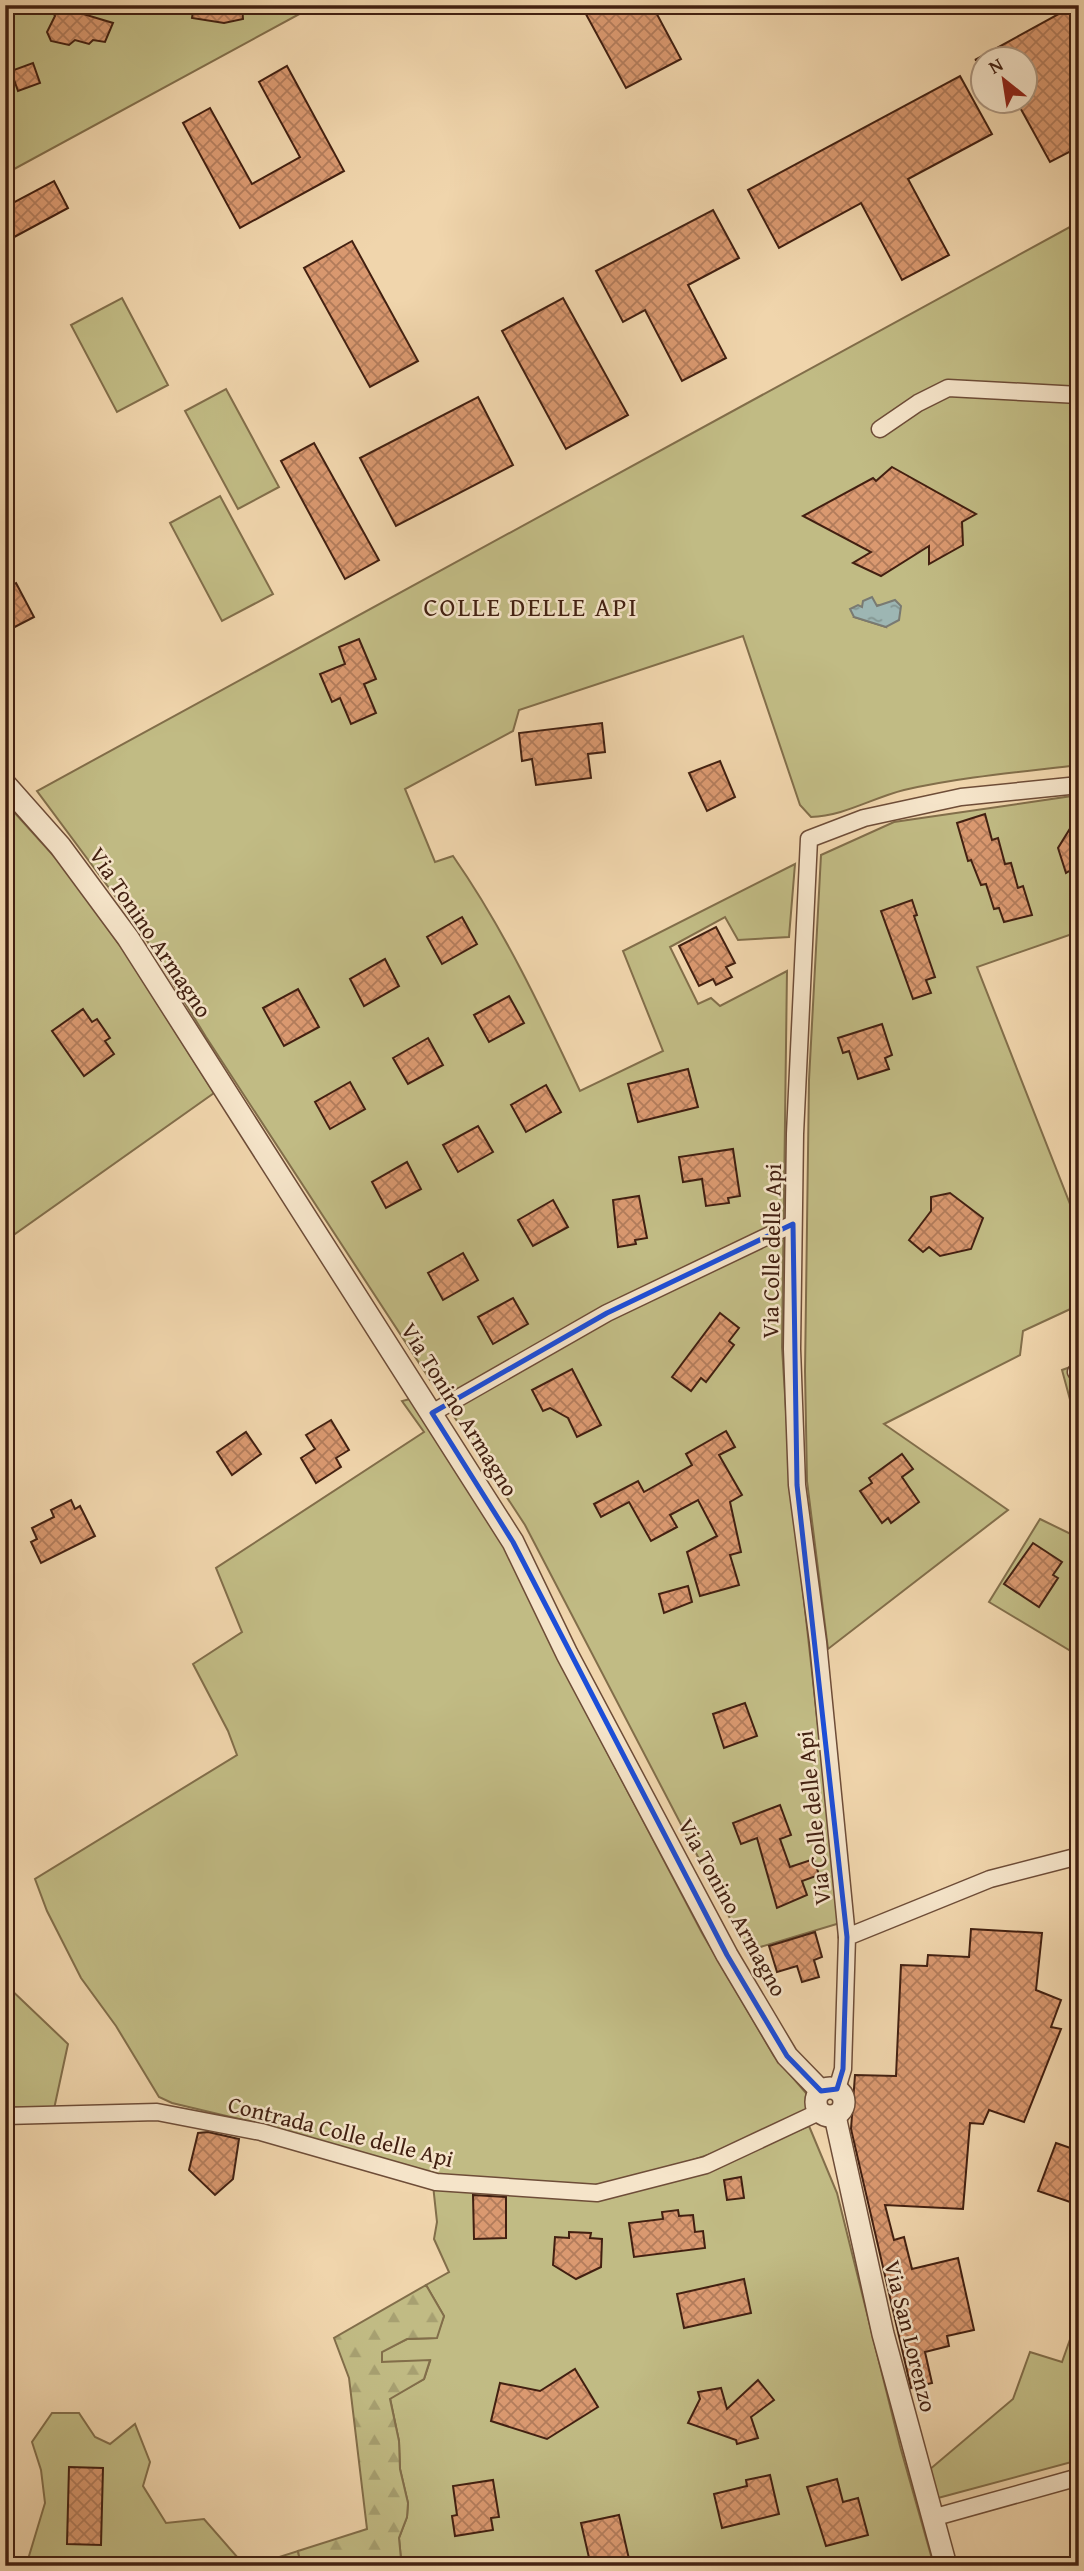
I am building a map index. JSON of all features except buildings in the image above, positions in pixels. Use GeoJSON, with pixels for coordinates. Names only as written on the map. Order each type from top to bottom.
{"type":"FeatureCollection","features":[{"type":"Feature","properties":{"kind":"street"},"geometry":{"type":"LineString","coordinates":[[880,429],[918,403],[948,388],[1079,395]]}},
{"type":"Feature","properties":{"kind":"street","name":"Via Tonino Armagno"},"geometry":{"type":"LineString","coordinates":[[5,784],[60,846],[128,938],[513,1542],[567,1654],[727,1955],[787,2056],[828,2102]]}},
{"type":"Feature","properties":{"kind":"street","name":"Via Colle delle Api"},"geometry":{"type":"LineString","coordinates":[[828,2102],[843,2069],[848,1937],[818,1642],[797,1485],[792,1349],[793,1224],[809,839],[864,818],[961,796],[1079,785]]}},
{"type":"Feature","properties":{"kind":"street"},"geometry":{"type":"LineString","coordinates":[[432,1413],[607,1313],[793,1224]]}},
{"type":"Feature","properties":{"kind":"street"},"geometry":{"type":"LineString","coordinates":[[848,1937],[990,1879],[1079,1856]]}},
{"type":"Feature","properties":{"kind":"street","name":"Contrada Colle delle Api"},"geometry":{"type":"LineString","coordinates":[[5,2116],[157,2112],[261,2132],[436,2182],[597,2193],[706,2165],[828,2102]]}},
{"type":"Feature","properties":{"kind":"street","name":"Via San Lorenzo"},"geometry":{"type":"LineString","coordinates":[[828,2102],[883,2334],[946,2566]]}},
{"type":"Feature","properties":{"kind":"street"},"geometry":{"type":"LineString","coordinates":[[932,2518],[1079,2477]]}},
{"type":"Feature","properties":{"kind":"highlighted area"},"geometry":{"type":"Polygon","coordinates":[[[793,1224],[797,1485],[847,1937],[843,2069],[837,2089],[821,2091],[787,2056],[727,1955],[513,1542],[432,1413],[607,1313],[793,1224]]]}},
{"type":"Feature","properties":{"kind":"green space"},"geometry":{"type":"Polygon","coordinates":[[[5,5],[316,5],[5,174],[5,5]]]}},
{"type":"Feature","properties":{"kind":"green space"},"geometry":{"type":"Polygon","coordinates":[[[1079,222],[1079,765],[925,785],[892,793],[846,810],[811,817],[800,805],[743,636],[519,710],[513,731],[405,789],[435,862],[453,856],[506,941],[580,1091],[663,1051],[623,951],[795,864],[789,937],[738,940],[725,917],[670,947],[698,1004],[711,998],[720,1006],[787,971],[782,1347],[790,1475],[840,1923],[747,1951],[525,1525],[206,1037],[141,931],[37,791],[1079,222]],[[881,605],[862,607],[854,617],[886,627],[881,605]]]}},
{"type":"Feature","properties":{"kind":"green space"},"geometry":{"type":"Polygon","coordinates":[[[122,298],[168,385],[117,412],[71,325],[122,298]]]}},
{"type":"Feature","properties":{"kind":"green space"},"geometry":{"type":"Polygon","coordinates":[[[226,389],[279,487],[238,509],[185,411],[226,389]]]}},
{"type":"Feature","properties":{"kind":"green space"},"geometry":{"type":"Polygon","coordinates":[[[220,496],[273,594],[222,621],[170,523],[220,496]]]}},
{"type":"Feature","properties":{"kind":"green space"},"geometry":{"type":"Polygon","coordinates":[[[1079,795],[1079,952],[1072,934],[977,967],[1079,1227],[1079,1305],[1023,1331],[1020,1355],[884,1424],[1008,1510],[828,1649],[807,1481],[805,1371],[809,1080],[821,855],[894,822],[1079,795]]]}},
{"type":"Feature","properties":{"kind":"green space"},"geometry":{"type":"Polygon","coordinates":[[[5,802],[61,864],[126,954],[214,1093],[5,1241],[5,802]]]}},
{"type":"Feature","properties":{"kind":"green space"},"geometry":{"type":"Polygon","coordinates":[[[1079,1364],[1079,1433],[1062,1370],[1079,1364]]]}},
{"type":"Feature","properties":{"kind":"green space"},"geometry":{"type":"Polygon","coordinates":[[[414,1398],[501,1538],[553,1649],[702,1933],[774,2056],[806,2093],[808,2109],[733,2146],[635,2178],[594,2185],[439,2175],[260,2124],[172,2103],[159,2097],[116,2026],[81,1978],[47,1911],[35,1879],[237,1755],[228,1731],[193,1664],[242,1632],[216,1568],[424,1432],[402,1401],[414,1398]]]}},
{"type":"Feature","properties":{"kind":"green space"},"geometry":{"type":"Polygon","coordinates":[[[1040,1519],[1079,1538],[1079,1656],[989,1602],[1040,1519]]]}},
{"type":"Feature","properties":{"kind":"green space"},"geometry":{"type":"Polygon","coordinates":[[[5,1984],[68,2044],[54,2109],[5,2107],[5,1984]]]}},
{"type":"Feature","properties":{"kind":"green space"},"geometry":{"type":"Polygon","coordinates":[[[809,2126],[837,2193],[900,2446],[934,2566],[407,2566],[401,2559],[399,2538],[407,2517],[408,2503],[400,2469],[399,2441],[390,2398],[424,2379],[430,2361],[382,2362],[382,2351],[407,2339],[436,2338],[444,2316],[426,2285],[449,2272],[434,2239],[437,2222],[433,2185],[597,2195],[709,2168],[809,2126]]]}},
{"type":"Feature","properties":{"kind":"green space"},"geometry":{"type":"Polygon","coordinates":[[[426,2285],[444,2316],[437,2338],[407,2339],[382,2352],[382,2362],[430,2360],[424,2379],[390,2399],[408,2503],[407,2517],[399,2538],[401,2559],[407,2566],[301,2566],[298,2551],[367,2529],[349,2378],[334,2338],[426,2285]]]}},
{"type":"Feature","properties":{"kind":"green space"},"geometry":{"type":"Polygon","coordinates":[[[1079,2314],[1079,2460],[938,2498],[929,2470],[1013,2399],[1030,2352],[1062,2362],[1079,2314]]]}},
{"type":"Feature","properties":{"kind":"green space"},"geometry":{"type":"Polygon","coordinates":[[[52,2413],[79,2413],[95,2437],[110,2444],[135,2424],[150,2462],[143,2486],[166,2523],[204,2519],[245,2566],[26,2566],[45,2503],[41,2470],[32,2442],[52,2413]]]}},
{"type":"Feature","properties":{"kind":"green space"},"geometry":{"type":"Polygon","coordinates":[[[298,2551],[301,2566],[251,2566],[298,2551]]]}},
{"type":"Feature","properties":{"kind":"water"},"geometry":{"type":"Polygon","coordinates":[[[872,597],[877,606],[895,600],[901,606],[899,620],[886,627],[854,617],[850,609],[858,605],[862,607],[863,601],[872,597]]]}},
{"type":"Feature","properties":{"kind":"district","name":"COLLE DELLE API"},"geometry":{"type":"Point","coordinates":[531,606]}}]}
